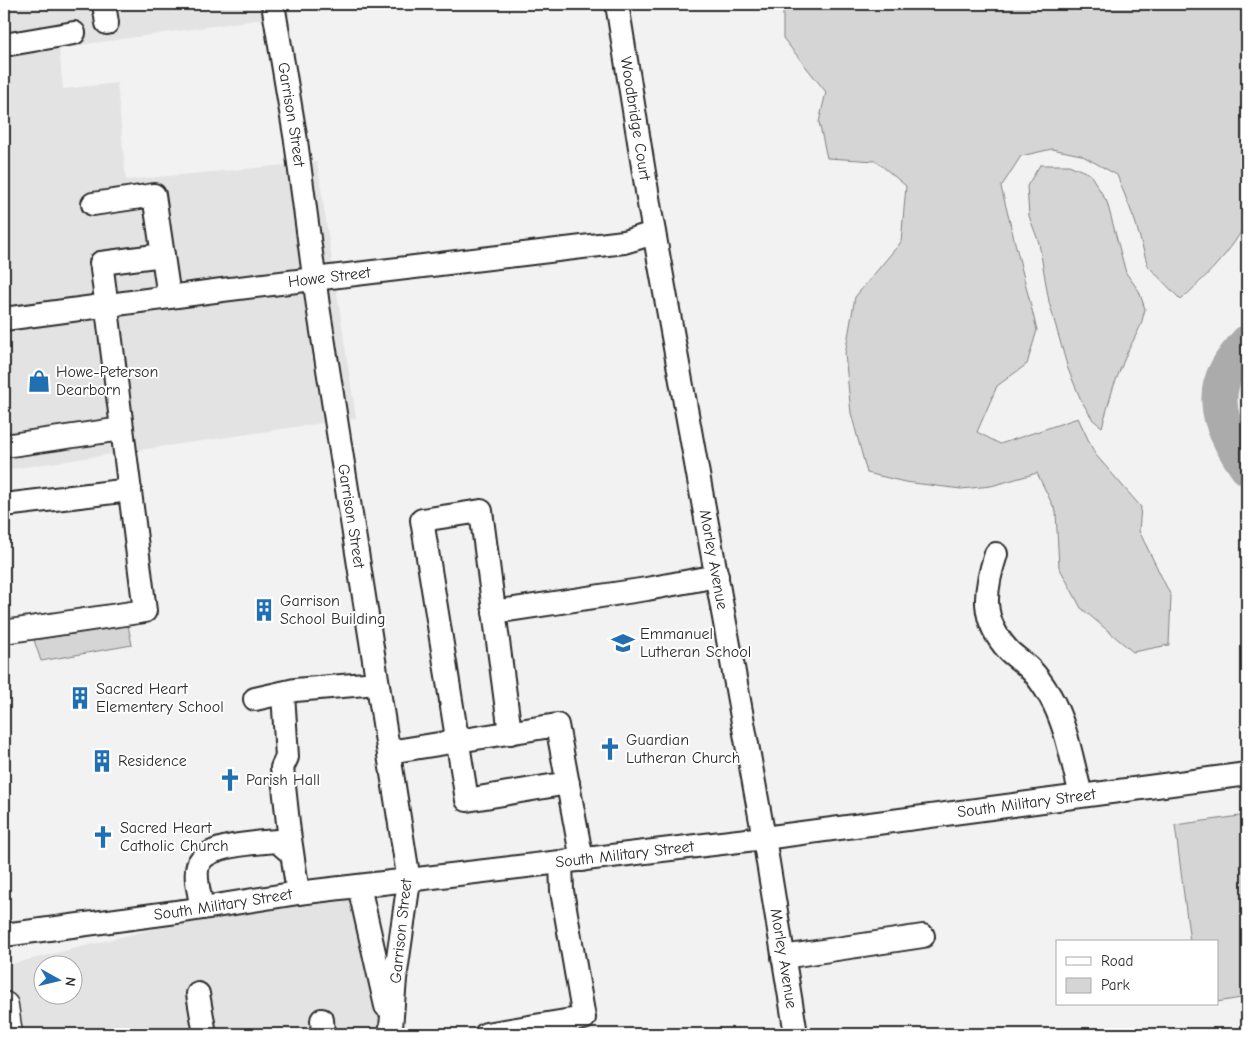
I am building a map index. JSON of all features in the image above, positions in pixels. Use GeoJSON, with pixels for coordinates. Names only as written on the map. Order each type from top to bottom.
{"type":"FeatureCollection","features":[{"type":"Feature","properties":{"kind":"main road"},"geometry":{"type":"LineString","coordinates":[[4,1006],[8,1034]]}},
{"type":"Feature","properties":{"kind":"street","name":"Garrison Street"},"geometry":{"type":"LineString","coordinates":[[273,4],[296,141],[377,683],[409,881],[396,979],[392,1031]]}},
{"type":"Feature","properties":{"kind":"street","name":"Woodbridge Court"},"geometry":{"type":"LineString","coordinates":[[617,4],[654,233]]}},
{"type":"Feature","properties":{"kind":"street"},"geometry":{"type":"LineString","coordinates":[[4,45],[74,33]]}},
{"type":"Feature","properties":{"kind":"street"},"geometry":{"type":"LineString","coordinates":[[93,204],[154,195],[169,297]]}},
{"type":"Feature","properties":{"kind":"street","name":"Howe Street"},"geometry":{"type":"LineString","coordinates":[[4,319],[624,242],[654,233]]}},
{"type":"Feature","properties":{"kind":"street","name":"Morley Avenue"},"geometry":{"type":"LineString","coordinates":[[654,233],[764,838],[796,1034]]}},
{"type":"Feature","properties":{"kind":"street"},"geometry":{"type":"LineString","coordinates":[[10,631],[145,611],[102,266],[163,254]]}},
{"type":"Feature","properties":{"kind":"street"},"geometry":{"type":"LineString","coordinates":[[4,446],[122,428]]}},
{"type":"Feature","properties":{"kind":"street"},"geometry":{"type":"LineString","coordinates":[[4,506],[130,490]]}},
{"type":"Feature","properties":{"kind":"street"},"geometry":{"type":"LineString","coordinates":[[510,733],[481,512],[422,520],[467,800],[568,783]]}},
{"type":"Feature","properties":{"kind":"street"},"geometry":{"type":"LineString","coordinates":[[996,554],[988,581],[987,603],[994,631],[1009,652],[1032,671],[1050,695],[1060,716],[1082,795]]}},
{"type":"Feature","properties":{"kind":"street"},"geometry":{"type":"LineString","coordinates":[[494,612],[717,576]]}},
{"type":"Feature","properties":{"kind":"street"},"geometry":{"type":"LineString","coordinates":[[256,699],[295,690],[377,683]]}},
{"type":"Feature","properties":{"kind":"street"},"geometry":{"type":"LineString","coordinates":[[283,693],[287,757],[282,768],[298,893]]}},
{"type":"Feature","properties":{"kind":"street"},"geometry":{"type":"LineString","coordinates":[[388,752],[557,725],[568,783],[571,861],[562,891],[584,1018],[486,1034]]}},
{"type":"Feature","properties":{"kind":"street","name":"South Military Street"},"geometry":{"type":"LineString","coordinates":[[4,935],[298,893],[764,838],[1247,774]]}},
{"type":"Feature","properties":{"kind":"street"},"geometry":{"type":"LineString","coordinates":[[202,908],[197,873],[202,858],[209,853],[227,848],[277,841],[292,854]]}},
{"type":"Feature","properties":{"kind":"street","name":"Garrison Street"},"geometry":{"type":"LineString","coordinates":[[359,886],[392,1031]]}},
{"type":"Feature","properties":{"kind":"street"},"geometry":{"type":"LineString","coordinates":[[783,956],[923,936]]}},
{"type":"Feature","properties":{"kind":"street"},"geometry":{"type":"LineString","coordinates":[[198,994],[205,1034]]}},
{"type":"Feature","properties":{"kind":"shaded area"},"geometry":{"type":"Polygon","coordinates":[[[4,4],[288,4],[290,15],[59,48],[63,89],[117,83],[126,180],[317,162],[356,418],[4,470],[4,4]]]}},
{"type":"Feature","properties":{"kind":"shaded area"},"geometry":{"type":"Polygon","coordinates":[[[359,886],[392,1034],[4,1034],[4,966],[32,959],[32,1006],[82,1006],[82,956],[44,956],[298,893],[359,886]]]}},
{"type":"Feature","properties":{"kind":"green space"},"geometry":{"type":"Polygon","coordinates":[[[783,4],[1247,4],[1247,220],[1226,253],[1209,273],[1181,300],[1148,266],[1135,221],[1117,175],[1081,155],[1052,149],[1021,156],[1001,187],[1037,330],[1027,364],[997,386],[977,432],[1000,444],[1078,418],[1095,454],[1141,507],[1139,531],[1171,596],[1169,645],[1133,652],[1081,608],[1059,567],[1056,512],[1037,473],[991,486],[961,489],[905,482],[867,473],[851,413],[845,354],[855,297],[901,242],[906,186],[876,161],[827,158],[819,122],[826,92],[783,38],[783,4]]]}},
{"type":"Feature","properties":{"kind":"green space"},"geometry":{"type":"Polygon","coordinates":[[[1040,165],[1069,165],[1090,174],[1107,202],[1126,273],[1139,291],[1145,309],[1141,325],[1126,355],[1113,388],[1102,427],[1093,420],[1081,400],[1068,369],[1049,302],[1039,243],[1029,216],[1027,186],[1040,165]]]}},
{"type":"Feature","properties":{"kind":"green space"},"geometry":{"type":"Polygon","coordinates":[[[128,625],[132,645],[41,661],[34,640],[128,625]]]}},
{"type":"Feature","properties":{"kind":"green space"},"geometry":{"type":"Polygon","coordinates":[[[1247,815],[1247,997],[1218,1002],[1218,940],[1190,940],[1175,825],[1247,815]]]}},
{"type":"Feature","properties":{"kind":"waterway"},"geometry":{"type":"LineString","coordinates":[[1247,343],[1228,368],[1221,384],[1219,397],[1223,422],[1233,445],[1247,467]]}},
{"type":"Feature","properties":{"kind":"place","name":"Howe-Peterson Dearborn"},"geometry":{"type":"Point","coordinates":[39,381]}},
{"type":"Feature","properties":{"kind":"place","name":"Garrison School Building"},"geometry":{"type":"Point","coordinates":[264,610]}},
{"type":"Feature","properties":{"kind":"place","name":"Emmanuel Lutheran School"},"geometry":{"type":"Point","coordinates":[623,643]}},
{"type":"Feature","properties":{"kind":"place","name":"Sacred Heart Elementery School"},"geometry":{"type":"Point","coordinates":[80,698]}},
{"type":"Feature","properties":{"kind":"place","name":"Guardian Lutheran Church"},"geometry":{"type":"Point","coordinates":[610,749]}},
{"type":"Feature","properties":{"kind":"place","name":"Residence"},"geometry":{"type":"Point","coordinates":[102,761]}},
{"type":"Feature","properties":{"kind":"place","name":"Parish Hall"},"geometry":{"type":"Point","coordinates":[230,780]}},
{"type":"Feature","properties":{"kind":"place","name":"Sacred Heart Catholic Church"},"geometry":{"type":"Point","coordinates":[103,837]}}]}
